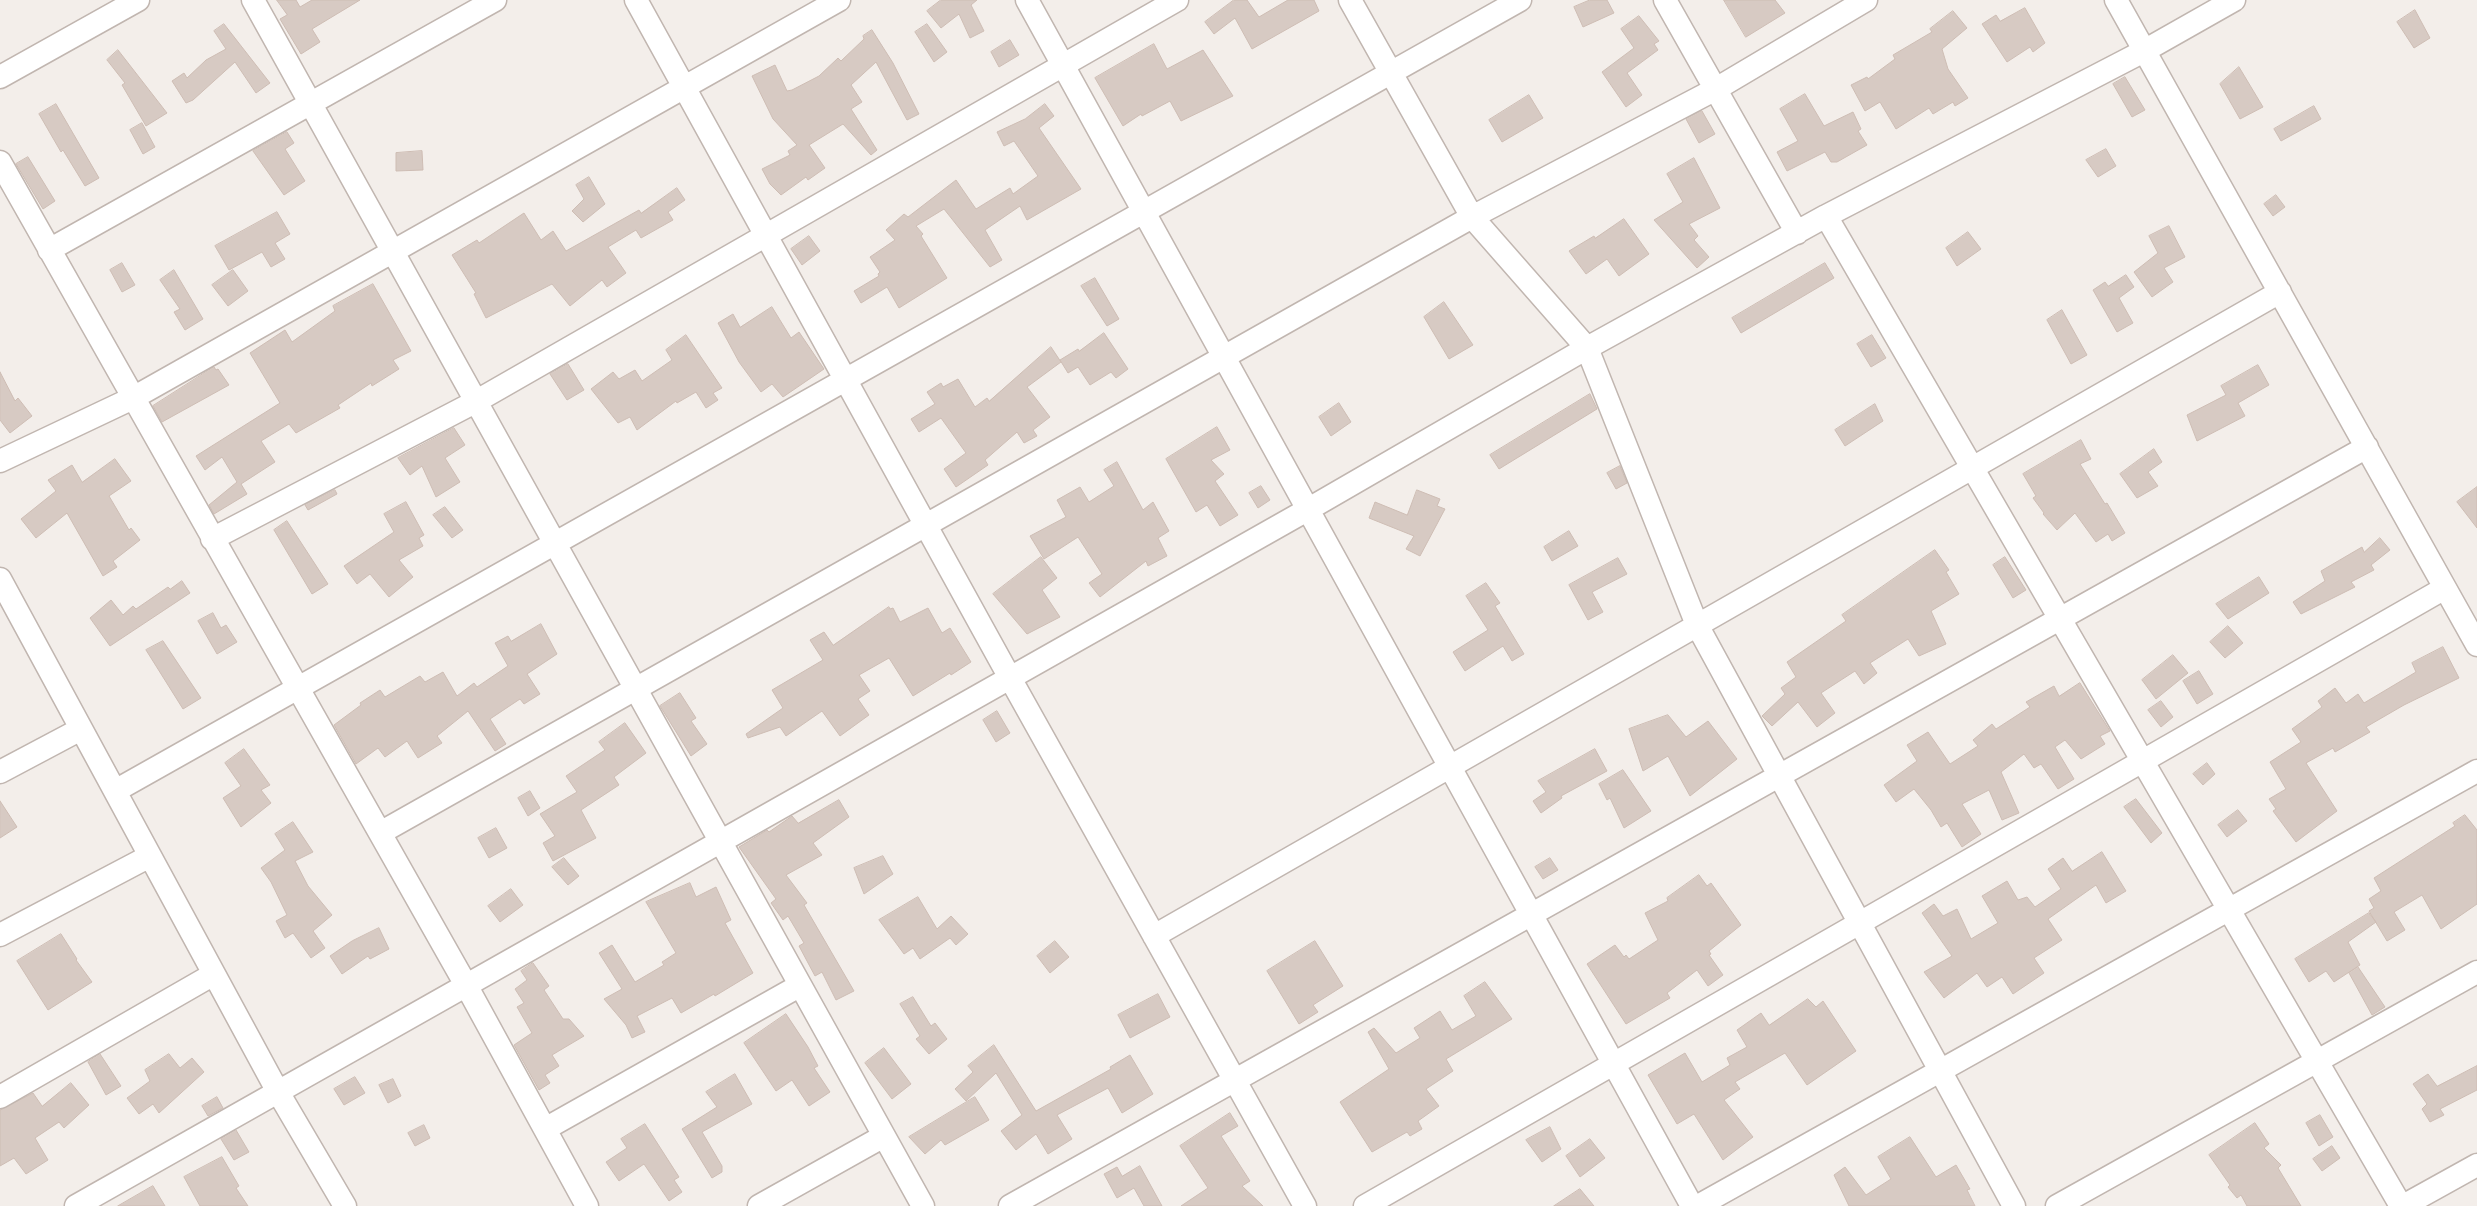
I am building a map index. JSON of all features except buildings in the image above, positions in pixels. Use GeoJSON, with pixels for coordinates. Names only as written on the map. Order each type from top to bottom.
{"type":"FeatureCollection","features":[{"type":"Feature","properties":{"kind":"street"},"geometry":{"type":"LineString","coordinates":[[0,77],[138,0]]}},
{"type":"Feature","properties":{"kind":"street"},"geometry":{"type":"LineString","coordinates":[[253,0],[634,690],[923,1206]]}},
{"type":"Feature","properties":{"kind":"street"},"geometry":{"type":"LineString","coordinates":[[50,250],[495,0]]}},
{"type":"Feature","properties":{"kind":"street"},"geometry":{"type":"LineString","coordinates":[[636,0],[1010,678],[1305,1206]]}},
{"type":"Feature","properties":{"kind":"street"},"geometry":{"type":"LineString","coordinates":[[0,461],[134,398],[838,0]]}},
{"type":"Feature","properties":{"kind":"street"},"geometry":{"type":"LineString","coordinates":[[1026,0],[1692,1206]]}},
{"type":"Feature","properties":{"kind":"street"},"geometry":{"type":"LineString","coordinates":[[212,539],[475,402],[1177,0]]}},
{"type":"Feature","properties":{"kind":"street"},"geometry":{"type":"LineString","coordinates":[[1350,0],[1472,217],[1588,348],[1697,625],[2014,1206]]}},
{"type":"Feature","properties":{"kind":"street"},"geometry":{"type":"LineString","coordinates":[[115,791],[1520,0]]}},
{"type":"Feature","properties":{"kind":"street"},"geometry":{"type":"LineString","coordinates":[[1665,0],[1797,233]]}},
{"type":"Feature","properties":{"kind":"street"},"geometry":{"type":"LineString","coordinates":[[380,833],[1472,217],[1716,89],[1866,0]]}},
{"type":"Feature","properties":{"kind":"street"},"geometry":{"type":"LineString","coordinates":[[2116,0],[2477,645]]}},
{"type":"Feature","properties":{"kind":"street"},"geometry":{"type":"LineString","coordinates":[[76,1206],[1307,510],[1588,348],[1826,216],[2144,51],[2234,0]]}},
{"type":"Feature","properties":{"kind":"street"},"geometry":{"type":"LineString","coordinates":[[0,162],[466,985],[587,1206]]}},
{"type":"Feature","properties":{"kind":"street"},"geometry":{"type":"LineString","coordinates":[[1826,216],[2402,1206],[2477,1164]]}},
{"type":"Feature","properties":{"kind":"street"},"geometry":{"type":"LineString","coordinates":[[1154,936],[2280,292]]}},
{"type":"Feature","properties":{"kind":"street"},"geometry":{"type":"LineString","coordinates":[[1010,1206],[2367,447]]}},
{"type":"Feature","properties":{"kind":"street"},"geometry":{"type":"LineString","coordinates":[[0,579],[6,603],[81,729],[278,1092],[345,1206]]}},
{"type":"Feature","properties":{"kind":"street"},"geometry":{"type":"LineString","coordinates":[[1365,1206],[2445,588]]}},
{"type":"Feature","properties":{"kind":"street"},"geometry":{"type":"LineString","coordinates":[[0,772],[81,729]]}},
{"type":"Feature","properties":{"kind":"street"},"geometry":{"type":"LineString","coordinates":[[1698,1206],[2477,772]]}},
{"type":"Feature","properties":{"kind":"street"},"geometry":{"type":"LineString","coordinates":[[0,935],[150,856]]}},
{"type":"Feature","properties":{"kind":"street"},"geometry":{"type":"LineString","coordinates":[[2057,1206],[2477,972]]}},
{"type":"Feature","properties":{"kind":"street"},"geometry":{"type":"LineString","coordinates":[[0,1096],[214,974]]}},
{"type":"Feature","properties":{"kind":"street"},"geometry":{"type":"LineString","coordinates":[[545,1129],[799,986]]}},
{"type":"Feature","properties":{"kind":"street"},"geometry":{"type":"LineString","coordinates":[[759,1206],[884,1136]]}}]}
